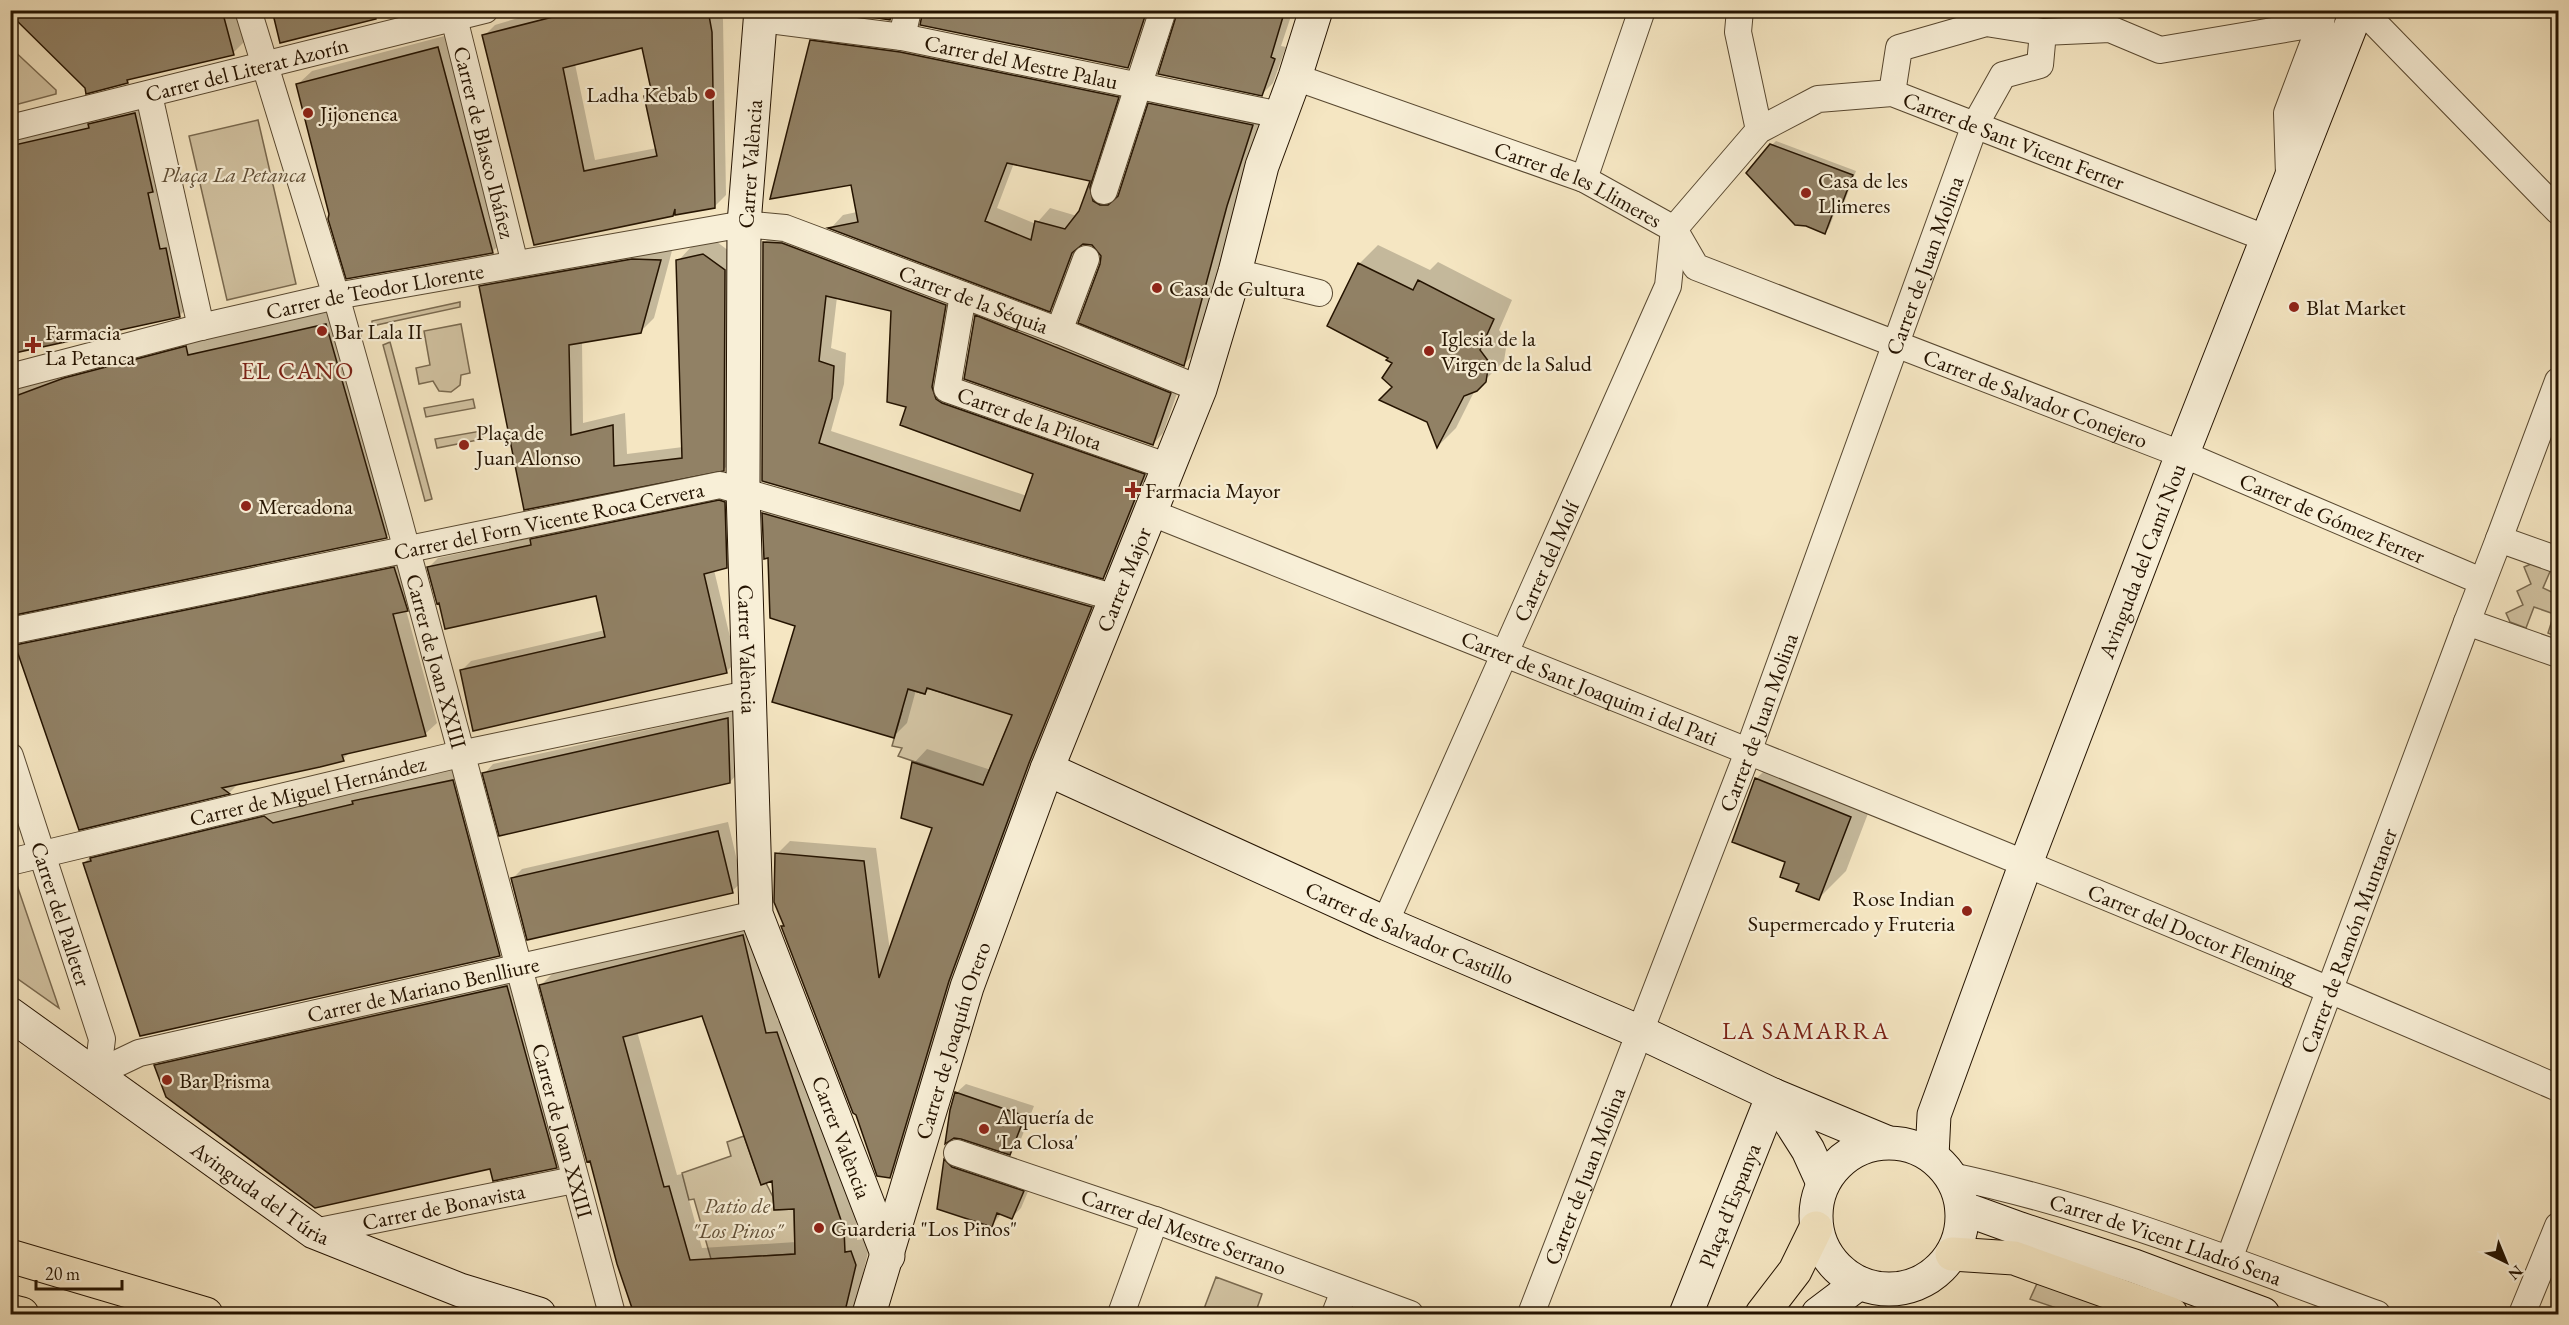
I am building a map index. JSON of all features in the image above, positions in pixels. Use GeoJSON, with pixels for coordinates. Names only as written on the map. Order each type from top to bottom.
{"type":"FeatureCollection","features":[{"type":"Feature","properties":{"kind":"highway"},"geometry":{"type":"LineString","coordinates":[[1762,1314],[1795,1271],[1816,1227]]}},
{"type":"Feature","properties":{"kind":"highway"},"geometry":{"type":"LineString","coordinates":[[1952,1254],[2013,1258],[2171,1314]]}},
{"type":"Feature","properties":{"kind":"highway"},"geometry":{"type":"LineString","coordinates":[[10,1256],[206,1314]]}},
{"type":"Feature","properties":{"kind":"highway"},"geometry":{"type":"LineString","coordinates":[[10,1311],[22,1314]]}},
{"type":"Feature","properties":{"kind":"street","name":"Carrer de Joan XXIII"},"geometry":{"type":"LineString","coordinates":[[248,10],[336,296],[612,1314]]}},
{"type":"Feature","properties":{"kind":"street","name":"Carrer del Literat Azorín"},"geometry":{"type":"LineString","coordinates":[[10,128],[485,10]]}},
{"type":"Feature","properties":{"kind":"street"},"geometry":{"type":"LineString","coordinates":[[902,37],[908,10]]}},
{"type":"Feature","properties":{"kind":"street"},"geometry":{"type":"LineString","coordinates":[[1104,191],[1163,10]]}},
{"type":"Feature","properties":{"kind":"street","name":"Carrer Major"},"geometry":{"type":"LineString","coordinates":[[1047,770],[1200,389],[1235,272],[1262,166],[1295,78],[1316,10]]}},
{"type":"Feature","properties":{"kind":"street"},"geometry":{"type":"LineString","coordinates":[[1584,179],[1642,10]]}},
{"type":"Feature","properties":{"kind":"street","name":"Avinguda del Camí Nou"},"geometry":{"type":"LineString","coordinates":[[1942,1166],[1935,1114],[2026,863],[2182,455],[2357,10]]}},
{"type":"Feature","properties":{"kind":"street"},"geometry":{"type":"LineString","coordinates":[[2362,10],[2559,211]]}},
{"type":"Feature","properties":{"kind":"street","name":"Carrer del Mestre Palau"},"geometry":{"type":"LineString","coordinates":[[758,13],[902,37],[1280,115]]}},
{"type":"Feature","properties":{"kind":"street","name":"Carrer València"},"geometry":{"type":"LineString","coordinates":[[758,13],[744,224],[743,491],[756,914],[888,1256]]}},
{"type":"Feature","properties":{"kind":"street"},"geometry":{"type":"LineString","coordinates":[[2290,183],[2287,113],[2322,17]]}},
{"type":"Feature","properties":{"kind":"street"},"geometry":{"type":"LineString","coordinates":[[1892,93],[1899,48],[1986,23],[2043,32],[2110,29],[2160,50],[2322,17]]}},
{"type":"Feature","properties":{"kind":"street","name":"Carrer de Blasco Ibáñez"},"geometry":{"type":"LineString","coordinates":[[454,18],[515,264]]}},
{"type":"Feature","properties":{"kind":"street"},"geometry":{"type":"LineString","coordinates":[[1739,21],[1759,130]]}},
{"type":"Feature","properties":{"kind":"street","name":"Carrer de Juan Molina"},"geometry":{"type":"LineString","coordinates":[[1531,1314],[1748,752],[1975,125],[2003,75],[2040,65],[2043,32]]}},
{"type":"Feature","properties":{"kind":"street","name":"Carrer de les Llimeres"},"geometry":{"type":"LineString","coordinates":[[1295,78],[1584,179],[1674,229],[1759,130]]}},
{"type":"Feature","properties":{"kind":"street","name":"Carrer de Sant Vicent Ferrer"},"geometry":{"type":"LineString","coordinates":[[1759,130],[1818,99],[1892,93],[2268,239]]}},
{"type":"Feature","properties":{"kind":"street"},"geometry":{"type":"LineString","coordinates":[[149,95],[201,327]]}},
{"type":"Feature","properties":{"kind":"street","name":"Carrer de Teodor Llorente"},"geometry":{"type":"LineString","coordinates":[[10,377],[201,327],[336,296],[744,224]]}},
{"type":"Feature","properties":{"kind":"street","name":"Carrer de la Séquia"},"geometry":{"type":"LineString","coordinates":[[744,224],[784,228],[1059,331],[1200,389]]}},
{"type":"Feature","properties":{"kind":"street","name":"Carrer de Salvador Conejero"},"geometry":{"type":"LineString","coordinates":[[1674,229],[1696,267],[2182,455]]}},
{"type":"Feature","properties":{"kind":"street","name":"Carrer del Molí"},"geometry":{"type":"LineString","coordinates":[[1385,923],[1668,286],[1674,229]]}},
{"type":"Feature","properties":{"kind":"street"},"geometry":{"type":"LineString","coordinates":[[1059,331],[1086,259]]}},
{"type":"Feature","properties":{"kind":"street"},"geometry":{"type":"LineString","coordinates":[[1235,272],[1319,293]]}},
{"type":"Feature","properties":{"kind":"street","name":"Carrer de la Pilota"},"geometry":{"type":"LineString","coordinates":[[963,295],[947,388],[1169,466]]}},
{"type":"Feature","properties":{"kind":"street"},"geometry":{"type":"LineString","coordinates":[[2559,381],[2499,539],[2559,560]]}},
{"type":"Feature","properties":{"kind":"street","name":"Carrer de Gómez Ferrer"},"geometry":{"type":"LineString","coordinates":[[2182,455],[2481,581]]}},
{"type":"Feature","properties":{"kind":"street","name":"Carrer del Forn Vicente Roca Cervera"},"geometry":{"type":"LineString","coordinates":[[10,631],[720,485],[769,501],[1116,598]]}},
{"type":"Feature","properties":{"kind":"street","name":"Carrer de Sant Joaquim i del Pati"},"geometry":{"type":"LineString","coordinates":[[1152,513],[2026,863]]}},
{"type":"Feature","properties":{"kind":"street","name":"Carrer de Ramón Muntaner"},"geometry":{"type":"LineString","coordinates":[[2229,1259],[2481,581],[2499,539]]}},
{"type":"Feature","properties":{"kind":"street"},"geometry":{"type":"LineString","coordinates":[[2467,622],[2559,654]]}},
{"type":"Feature","properties":{"kind":"street","name":"Carrer de Miguel Hernández"},"geometry":{"type":"LineString","coordinates":[[10,862],[460,754],[748,694]]}},
{"type":"Feature","properties":{"kind":"street","name":"Carrer del Palleter"},"geometry":{"type":"LineString","coordinates":[[10,756],[102,1039],[94,1074]]}},
{"type":"Feature","properties":{"kind":"street","name":"Carrer de Salvador Castillo"},"geometry":{"type":"LineString","coordinates":[[1047,770],[1385,923],[1640,1032],[1773,1095],[1892,1143]]}},
{"type":"Feature","properties":{"kind":"street","name":"Carrer de Joaquín Orero"},"geometry":{"type":"LineString","coordinates":[[869,1314],[967,987],[1047,770]]}},
{"type":"Feature","properties":{"kind":"street","name":"Carrer del Doctor Fleming"},"geometry":{"type":"LineString","coordinates":[[2026,863],[2331,988],[2559,1088]]}},
{"type":"Feature","properties":{"kind":"street","name":"Carrer de Mariano Benlliure"},"geometry":{"type":"LineString","coordinates":[[94,1074],[139,1053],[756,914]]}},
{"type":"Feature","properties":{"kind":"street","name":"Avinguda del Túria"},"geometry":{"type":"LineString","coordinates":[[10,1014],[314,1232],[460,1290],[539,1314]]}},
{"type":"Feature","properties":{"kind":"street"},"geometry":{"type":"LineString","coordinates":[[1773,1095],[1808,1150],[1823,1183]]}},
{"type":"Feature","properties":{"kind":"street","name":"Plaça d'Espanya"},"geometry":{"type":"LineString","coordinates":[[1686,1314],[1773,1095]]}},
{"type":"Feature","properties":{"kind":"street"},"geometry":{"type":"LineString","coordinates":[[1892,1143],[1935,1114]]}},
{"type":"Feature","properties":{"kind":"street"},"geometry":{"type":"LineString","coordinates":[[1892,1143],[1916,1147],[1942,1166],[1958,1191],[1962,1208],[1960,1232],[1952,1254],[1939,1269],[1923,1281],[1905,1288],[1882,1289],[1859,1283],[1839,1269],[1824,1250],[1816,1227],[1816,1205],[1823,1183],[1834,1167],[1849,1154],[1867,1146],[1892,1143]]}},
{"type":"Feature","properties":{"kind":"street","name":"Carrer del Mestre Serrano"},"geometry":{"type":"LineString","coordinates":[[957,1153],[1155,1220],[1339,1303],[1410,1314]]}},
{"type":"Feature","properties":{"kind":"street","name":"Carrer de Vicent Lladró Sena"},"geometry":{"type":"LineString","coordinates":[[1942,1166],[2229,1259],[2377,1314]]}},
{"type":"Feature","properties":{"kind":"street","name":"Carrer de Bonavista"},"geometry":{"type":"LineString","coordinates":[[314,1232],[574,1180]]}},
{"type":"Feature","properties":{"kind":"street"},"geometry":{"type":"LineString","coordinates":[[1962,1208],[2134,1266],[2263,1314]]}},
{"type":"Feature","properties":{"kind":"street"},"geometry":{"type":"LineString","coordinates":[[1121,1314],[1155,1220]]}},
{"type":"Feature","properties":{"kind":"street"},"geometry":{"type":"LineString","coordinates":[[2522,1314],[2559,1226]]}},
{"type":"Feature","properties":{"kind":"street"},"geometry":{"type":"LineString","coordinates":[[1818,1314],[1859,1283]]}},
{"type":"Feature","properties":{"kind":"green space"},"geometry":{"type":"Polygon","coordinates":[[[10,47],[56,90],[56,94],[11,106],[10,47]]]}},
{"type":"Feature","properties":{"kind":"green space","name":"Plaça La Petanca"},"geometry":{"type":"Polygon","coordinates":[[[258,120],[296,284],[227,300],[189,136],[258,120]]]}},
{"type":"Feature","properties":{"kind":"green space"},"geometry":{"type":"Polygon","coordinates":[[[460,302],[460,307],[372,326],[372,321],[460,302]]]}},
{"type":"Feature","properties":{"kind":"green space"},"geometry":{"type":"Polygon","coordinates":[[[461,324],[470,373],[461,375],[460,385],[451,392],[439,391],[433,381],[419,384],[416,368],[430,365],[424,331],[461,324]]]}},
{"type":"Feature","properties":{"kind":"green space"},"geometry":{"type":"Polygon","coordinates":[[[390,342],[432,499],[425,501],[383,345],[390,342]]]}},
{"type":"Feature","properties":{"kind":"green space"},"geometry":{"type":"Polygon","coordinates":[[[473,399],[475,408],[426,417],[424,408],[473,399]]]}},
{"type":"Feature","properties":{"kind":"green space"},"geometry":{"type":"Polygon","coordinates":[[[481,431],[483,439],[437,448],[435,439],[481,431]]]}},
{"type":"Feature","properties":{"kind":"green space"},"geometry":{"type":"Polygon","coordinates":[[[2538,561],[2552,567],[2543,588],[2558,595],[2558,637],[2548,633],[2554,614],[2534,607],[2526,628],[2510,622],[2506,613],[2523,605],[2517,591],[2531,584],[2524,567],[2538,561]]]}},
{"type":"Feature","properties":{"kind":"green space"},"geometry":{"type":"Polygon","coordinates":[[[862,676],[925,694],[927,688],[1013,714],[983,785],[898,756],[902,748],[892,746],[902,711],[855,697],[862,676]]]}},
{"type":"Feature","properties":{"kind":"green space"},"geometry":{"type":"Polygon","coordinates":[[[10,882],[17,885],[59,1008],[11,974],[10,882]]]}},
{"type":"Feature","properties":{"kind":"green space","name":"Patio de \"Los Pinos\""},"geometry":{"type":"Polygon","coordinates":[[[744,1136],[761,1184],[766,1183],[773,1197],[774,1210],[794,1209],[795,1254],[711,1259],[694,1199],[689,1200],[682,1173],[731,1156],[727,1142],[744,1136]]]}},
{"type":"Feature","properties":{"kind":"green space"},"geometry":{"type":"Polygon","coordinates":[[[1216,1277],[1262,1294],[1255,1314],[1202,1314],[1216,1277]]]}},
{"type":"Feature","properties":{"kind":"green space"},"geometry":{"type":"Polygon","coordinates":[[[2039,1279],[2138,1314],[2074,1314],[2030,1299],[2039,1279]]]}},
{"type":"Feature","properties":{"kind":"building"},"geometry":{"type":"Polygon","coordinates":[[[10,10],[222,10],[234,55],[127,80],[128,83],[86,94],[85,88],[10,14],[10,10]]]}},
{"type":"Feature","properties":{"kind":"building"},"geometry":{"type":"Polygon","coordinates":[[[272,10],[375,10],[376,19],[280,43],[272,10]]]}},
{"type":"Feature","properties":{"kind":"building"},"geometry":{"type":"Polygon","coordinates":[[[580,10],[708,10],[712,32],[715,208],[675,215],[675,209],[673,216],[534,245],[482,35],[580,10]],[[642,48],[563,68],[584,171],[657,156],[644,96],[652,94],[642,48]]]}},
{"type":"Feature","properties":{"kind":"building"},"geometry":{"type":"Polygon","coordinates":[[[825,10],[893,10],[890,20],[825,10]]]}},
{"type":"Feature","properties":{"kind":"building"},"geometry":{"type":"Polygon","coordinates":[[[923,10],[1147,10],[1128,68],[920,25],[923,10]]]}},
{"type":"Feature","properties":{"kind":"building"},"geometry":{"type":"Polygon","coordinates":[[[1178,10],[1285,10],[1271,57],[1275,59],[1262,96],[1158,74],[1178,10]]]}},
{"type":"Feature","properties":{"kind":"building"},"geometry":{"type":"Polygon","coordinates":[[[810,40],[900,52],[1119,97],[1090,187],[1093,201],[1100,205],[1108,205],[1118,196],[1148,103],[1253,125],[1227,206],[1184,366],[1078,323],[1100,264],[1101,256],[1092,245],[1083,244],[1072,253],[1050,312],[828,228],[858,222],[851,185],[770,199],[810,40]],[[1007,163],[985,221],[1031,240],[1035,221],[1065,229],[1079,211],[1090,181],[1007,163]]]}},
{"type":"Feature","properties":{"kind":"building"},"geometry":{"type":"Polygon","coordinates":[[[438,47],[493,253],[346,279],[328,219],[329,214],[296,84],[438,47]]]}},
{"type":"Feature","properties":{"kind":"building"},"geometry":{"type":"Polygon","coordinates":[[[135,113],[153,192],[148,193],[160,249],[166,248],[180,317],[10,354],[10,146],[89,128],[88,124],[135,113]]]}},
{"type":"Feature","properties":{"kind":"building","name":"Casa de les Llimeres"},"geometry":{"type":"Polygon","coordinates":[[[1770,144],[1853,175],[1839,212],[1834,210],[1825,234],[1806,226],[1795,225],[1746,173],[1770,144]]]}},
{"type":"Feature","properties":{"kind":"building"},"geometry":{"type":"Polygon","coordinates":[[[763,242],[782,243],[946,305],[932,387],[936,399],[942,403],[1145,474],[1103,579],[762,481],[763,242]],[[826,296],[819,361],[834,366],[832,398],[819,443],[1020,511],[1033,474],[900,425],[906,407],[887,402],[891,311],[826,296]]]}},
{"type":"Feature","properties":{"kind":"building"},"geometry":{"type":"Polygon","coordinates":[[[703,254],[725,270],[724,471],[524,510],[479,286],[632,259],[661,260],[641,333],[569,345],[571,435],[613,425],[614,466],[682,458],[676,260],[703,254]]]}},
{"type":"Feature","properties":{"kind":"building","name":"Iglesia de la Virgen de la Salud"},"geometry":{"type":"Polygon","coordinates":[[[1358,263],[1413,290],[1418,280],[1494,319],[1480,350],[1489,362],[1486,382],[1477,391],[1464,396],[1437,448],[1427,422],[1379,400],[1392,387],[1382,378],[1392,363],[1386,360],[1388,358],[1327,326],[1358,263]]]}},
{"type":"Feature","properties":{"kind":"building"},"geometry":{"type":"Polygon","coordinates":[[[975,315],[1171,393],[1153,445],[964,379],[975,315]]]}},
{"type":"Feature","properties":{"kind":"building"},"geometry":{"type":"Polygon","coordinates":[[[326,324],[387,538],[10,616],[10,398],[64,378],[186,346],[188,355],[326,324]]]}},
{"type":"Feature","properties":{"kind":"building"},"geometry":{"type":"Polygon","coordinates":[[[719,500],[725,502],[727,568],[704,574],[727,673],[473,731],[460,670],[605,637],[596,596],[445,629],[427,567],[531,545],[530,539],[719,500]]]}},
{"type":"Feature","properties":{"kind":"building"},"geometry":{"type":"Polygon","coordinates":[[[762,513],[1092,607],[1029,763],[949,981],[890,1178],[877,1176],[856,1115],[853,1113],[781,926],[784,926],[774,902],[775,853],[864,861],[879,978],[932,828],[901,818],[912,762],[983,785],[1012,715],[927,688],[925,694],[908,689],[894,738],[772,702],[795,626],[770,618],[768,558],[764,559],[762,513]]]}},
{"type":"Feature","properties":{"kind":"building"},"geometry":{"type":"Polygon","coordinates":[[[394,567],[408,611],[393,614],[426,736],[342,755],[344,761],[222,788],[230,794],[79,830],[15,645],[394,567]]]}},
{"type":"Feature","properties":{"kind":"building"},"geometry":{"type":"Polygon","coordinates":[[[728,718],[730,783],[499,836],[482,773],[728,718]]]}},
{"type":"Feature","properties":{"kind":"building"},"geometry":{"type":"Polygon","coordinates":[[[1755,778],[1851,817],[1819,900],[1796,891],[1799,884],[1780,877],[1785,862],[1732,842],[1755,778]]]}},
{"type":"Feature","properties":{"kind":"building"},"geometry":{"type":"Polygon","coordinates":[[[453,780],[500,956],[140,1036],[83,863],[91,861],[90,858],[264,816],[273,823],[353,804],[352,801],[453,780]]]}},
{"type":"Feature","properties":{"kind":"building"},"geometry":{"type":"Polygon","coordinates":[[[718,831],[733,893],[527,940],[511,878],[718,831]]]}},
{"type":"Feature","properties":{"kind":"building"},"geometry":{"type":"Polygon","coordinates":[[[743,935],[766,1033],[777,1032],[844,1229],[845,1252],[851,1251],[856,1265],[843,1314],[634,1314],[617,1264],[590,1161],[587,1162],[539,985],[743,935]],[[702,1016],[623,1037],[664,1187],[669,1186],[690,1260],[795,1254],[794,1209],[774,1210],[772,1181],[761,1185],[702,1016]]]}},
{"type":"Feature","properties":{"kind":"building"},"geometry":{"type":"Polygon","coordinates":[[[507,986],[557,1168],[493,1181],[490,1169],[315,1208],[166,1097],[154,1065],[507,986]]]}},
{"type":"Feature","properties":{"kind":"building","name":"Alquería de 'La Closa'"},"geometry":{"type":"Polygon","coordinates":[[[955,1092],[1025,1116],[1010,1155],[961,1139],[954,1138],[945,1144],[955,1092]]]}},
{"type":"Feature","properties":{"kind":"building"},"geometry":{"type":"Polygon","coordinates":[[[944,1159],[952,1167],[1024,1191],[1012,1219],[997,1213],[992,1227],[937,1209],[944,1159]]]}},
{"type":"Feature","properties":{"kind":"place","name":"Ladha Kebab"},"geometry":{"type":"Point","coordinates":[710,94]}},
{"type":"Feature","properties":{"kind":"place","name":"Jijonenca"},"geometry":{"type":"Point","coordinates":[308,113]}},
{"type":"Feature","properties":{"kind":"place","name":"Casa de les Llimeres"},"geometry":{"type":"Point","coordinates":[1806,193]}},
{"type":"Feature","properties":{"kind":"place","name":"Casa de Cultura"},"geometry":{"type":"Point","coordinates":[1157,288]}},
{"type":"Feature","properties":{"kind":"place","name":"Blat Market"},"geometry":{"type":"Point","coordinates":[2294,307]}},
{"type":"Feature","properties":{"kind":"place","name":"Bar Lala II"},"geometry":{"type":"Point","coordinates":[322,331]}},
{"type":"Feature","properties":{"kind":"place","name":"Farmacia La Petanca"},"geometry":{"type":"Point","coordinates":[33,345]}},
{"type":"Feature","properties":{"kind":"place","name":"Iglesia de la Virgen de la Salud"},"geometry":{"type":"Point","coordinates":[1429,351]}},
{"type":"Feature","properties":{"kind":"place","name":"Plaça de Juan Alonso"},"geometry":{"type":"Point","coordinates":[464,445]}},
{"type":"Feature","properties":{"kind":"place","name":"Farmacia Mayor"},"geometry":{"type":"Point","coordinates":[1133,490]}},
{"type":"Feature","properties":{"kind":"place","name":"Mercadona"},"geometry":{"type":"Point","coordinates":[246,506]}},
{"type":"Feature","properties":{"kind":"place","name":"Rose Indian Supermercado y Fruteria"},"geometry":{"type":"Point","coordinates":[1967,911]}},
{"type":"Feature","properties":{"kind":"place","name":"Bar Prisma"},"geometry":{"type":"Point","coordinates":[167,1080]}},
{"type":"Feature","properties":{"kind":"place","name":"Alquería de 'La Closa'"},"geometry":{"type":"Point","coordinates":[984,1129]}},
{"type":"Feature","properties":{"kind":"place","name":"Guarderia \"Los Pinos\""},"geometry":{"type":"Point","coordinates":[819,1228]}},
{"type":"Feature","properties":{"kind":"district","name":"EL CANO"},"geometry":{"type":"Point","coordinates":[298,370]}},
{"type":"Feature","properties":{"kind":"district","name":"LA SAMARRA"},"geometry":{"type":"Point","coordinates":[1806,1030]}}]}
